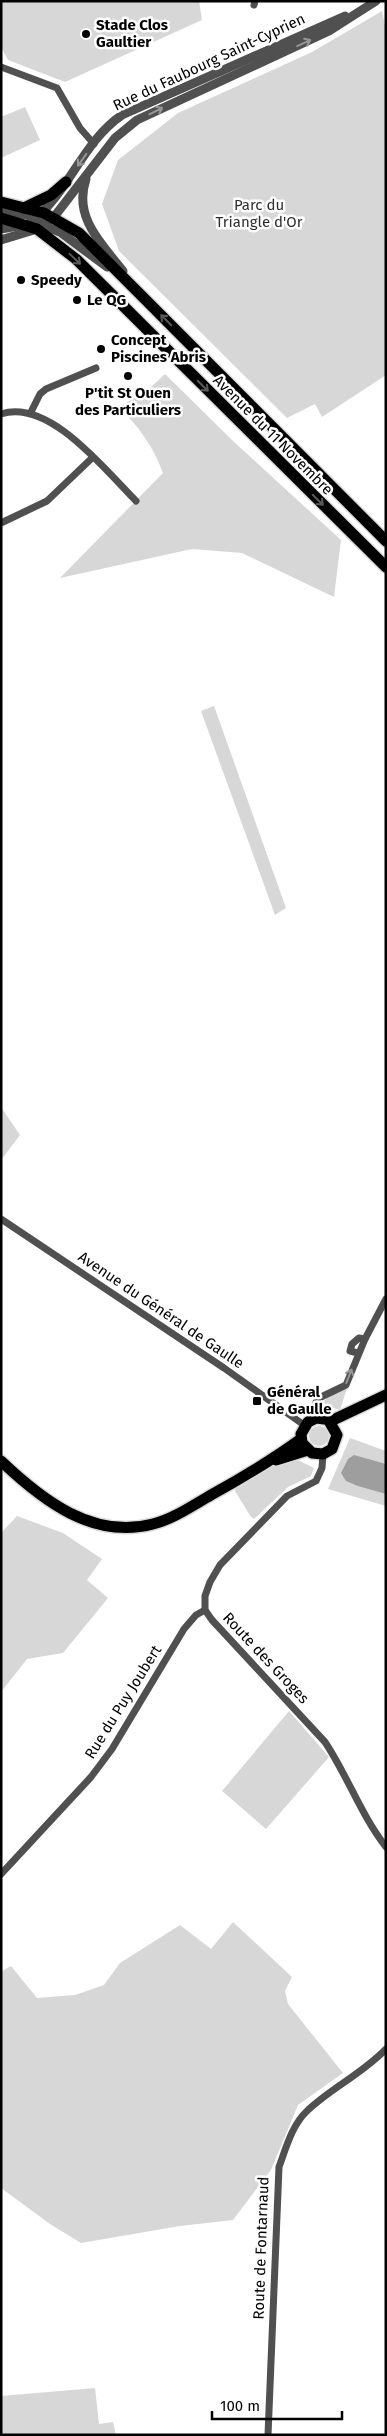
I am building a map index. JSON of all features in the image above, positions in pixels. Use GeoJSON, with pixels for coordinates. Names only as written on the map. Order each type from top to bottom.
{"type":"FeatureCollection","features":[{"type":"Feature","properties":{"kind":"main road"},"geometry":{"type":"LineString","coordinates":[[38,218],[43,200],[66,182]]}},
{"type":"Feature","properties":{"kind":"main road"},"geometry":{"type":"LineString","coordinates":[[1,202],[38,218]]}},
{"type":"Feature","properties":{"kind":"main road"},"geometry":{"type":"LineString","coordinates":[[1,218],[38,218]]}},
{"type":"Feature","properties":{"kind":"main road","name":"Avenue du 11 Novembre"},"geometry":{"type":"LineString","coordinates":[[38,218],[79,232],[386,541]]}},
{"type":"Feature","properties":{"kind":"main road","name":"Avenue du 11 Novembre"},"geometry":{"type":"LineString","coordinates":[[38,218],[76,259],[386,567]]}},
{"type":"Feature","properties":{"kind":"main road"},"geometry":{"type":"LineString","coordinates":[[1,1461],[26,1485],[52,1504],[98,1524],[124,1528],[153,1524],[167,1519],[268,1463],[301,1438],[304,1425],[316,1418],[329,1421],[386,1395]]}},
{"type":"Feature","properties":{"kind":"main road"},"geometry":{"type":"LineString","coordinates":[[268,1463],[308,1450],[323,1454],[335,1445],[337,1435],[344,1425],[372,1403]]}},
{"type":"Feature","properties":{"kind":"main road"},"geometry":{"type":"LineString","coordinates":[[329,1421],[337,1435]]}},
{"type":"Feature","properties":{"kind":"main road"},"geometry":{"type":"LineString","coordinates":[[301,1438],[308,1450]]}},
{"type":"Feature","properties":{"kind":"street","name":"Rue du Faubourg Saint-Cyprien"},"geometry":{"type":"LineString","coordinates":[[38,218],[87,174],[115,138],[137,120],[329,31],[376,1]]}},
{"type":"Feature","properties":{"kind":"street","name":"Rue du Faubourg Saint-Cyprien"},"geometry":{"type":"LineString","coordinates":[[38,218],[105,129],[122,115],[325,23],[358,12]]}},
{"type":"Feature","properties":{"kind":"street"},"geometry":{"type":"LineString","coordinates":[[1,67],[57,88],[80,128],[94,144]]}},
{"type":"Feature","properties":{"kind":"street"},"geometry":{"type":"LineString","coordinates":[[87,174],[83,188],[82,204],[89,228],[141,294]]}},
{"type":"Feature","properties":{"kind":"street"},"geometry":{"type":"LineString","coordinates":[[1,211],[38,218]]}},
{"type":"Feature","properties":{"kind":"street"},"geometry":{"type":"LineString","coordinates":[[1,229],[38,218]]}},
{"type":"Feature","properties":{"kind":"street"},"geometry":{"type":"LineString","coordinates":[[1,240],[38,218]]}},
{"type":"Feature","properties":{"kind":"street"},"geometry":{"type":"LineString","coordinates":[[31,412],[40,394],[46,389],[96,368]]}},
{"type":"Feature","properties":{"kind":"street"},"geometry":{"type":"LineString","coordinates":[[1,414],[31,412],[54,422],[136,501]]}},
{"type":"Feature","properties":{"kind":"street"},"geometry":{"type":"LineString","coordinates":[[1,523],[46,501],[92,458]]}},
{"type":"Feature","properties":{"kind":"street","name":"Avenue du Général de Gaulle"},"geometry":{"type":"LineString","coordinates":[[1,1219],[224,1368],[304,1425]]}},
{"type":"Feature","properties":{"kind":"street"},"geometry":{"type":"LineString","coordinates":[[316,1418],[316,1402],[321,1397],[346,1384],[364,1339],[386,1299]]}},
{"type":"Feature","properties":{"kind":"street","name":"Route des Groges"},"geometry":{"type":"LineString","coordinates":[[323,1454],[322,1468],[316,1480],[287,1496],[235,1546],[220,1565],[208,1589],[206,1610],[212,1620],[325,1742],[340,1764],[377,1836],[386,1847]]}},
{"type":"Feature","properties":{"kind":"street","name":"Rue du Puy Joubert"},"geometry":{"type":"LineString","coordinates":[[1,1874],[91,1777],[112,1749],[184,1629],[196,1615],[206,1610]]}},
{"type":"Feature","properties":{"kind":"street","name":"Route de Fontarnaud"},"geometry":{"type":"LineString","coordinates":[[268,2435],[279,2167],[294,2130],[306,2112],[358,2074],[386,2049]]}},
{"type":"Feature","properties":{"kind":"green space","name":"Stade Clos Gaultier"},"geometry":{"type":"Polygon","coordinates":[[[1,1],[199,1],[202,20],[65,82],[8,60],[1,47],[1,1]]]}},
{"type":"Feature","properties":{"kind":"green space","name":"Parc du Triangle d'Or"},"geometry":{"type":"Polygon","coordinates":[[[382,11],[386,30],[386,375],[322,417],[315,404],[287,418],[119,251],[102,204],[118,160],[178,113],[312,52],[382,11]]]}},
{"type":"Feature","properties":{"kind":"green space"},"geometry":{"type":"Polygon","coordinates":[[[25,107],[40,140],[1,158],[1,117],[25,107]]]}},
{"type":"Feature","properties":{"kind":"green space"},"geometry":{"type":"Polygon","coordinates":[[[165,374],[232,440],[341,540],[334,597],[242,553],[192,549],[60,578],[163,473],[145,437],[119,407],[149,389],[165,374]]]}},
{"type":"Feature","properties":{"kind":"green space"},"geometry":{"type":"Polygon","coordinates":[[[214,706],[286,908],[275,915],[201,711],[214,706]]]}},
{"type":"Feature","properties":{"kind":"green space"},"geometry":{"type":"Polygon","coordinates":[[[1,1107],[20,1135],[1,1160],[1,1107]]]}},
{"type":"Feature","properties":{"kind":"green space"},"geometry":{"type":"Polygon","coordinates":[[[347,1388],[340,1410],[321,1404],[328,1397],[347,1388]]]}},
{"type":"Feature","properties":{"kind":"green space"},"geometry":{"type":"Polygon","coordinates":[[[319,1426],[326,1429],[329,1436],[326,1443],[319,1446],[312,1443],[309,1436],[312,1429],[319,1426]]]}},
{"type":"Feature","properties":{"kind":"green space"},"geometry":{"type":"Polygon","coordinates":[[[350,1438],[386,1451],[386,1506],[328,1489],[350,1438]]]}},
{"type":"Feature","properties":{"kind":"green space"},"geometry":{"type":"Polygon","coordinates":[[[294,1458],[314,1468],[311,1476],[288,1487],[254,1519],[251,1517],[235,1491],[236,1486],[269,1468],[294,1458]]]}},
{"type":"Feature","properties":{"kind":"green space"},"geometry":{"type":"Polygon","coordinates":[[[17,1516],[63,1533],[102,1559],[87,1580],[108,1598],[63,1653],[27,1659],[1,1692],[1,1533],[17,1516]]]}},
{"type":"Feature","properties":{"kind":"green space"},"geometry":{"type":"Polygon","coordinates":[[[289,1711],[329,1757],[266,1829],[222,1791],[289,1711]]]}},
{"type":"Feature","properties":{"kind":"green space"},"geometry":{"type":"Polygon","coordinates":[[[233,1922],[292,1977],[285,1991],[288,2004],[343,2073],[298,2105],[271,2170],[233,2220],[180,2226],[81,2243],[50,2224],[1,2188],[1,1972],[11,1966],[37,1998],[75,1995],[104,1985],[120,1963],[180,1925],[211,1949],[233,1922]]]}},
{"type":"Feature","properties":{"kind":"green space"},"geometry":{"type":"Polygon","coordinates":[[[95,2388],[99,2424],[113,2422],[116,2435],[1,2435],[1,2396],[95,2388]]]}},
{"type":"Feature","properties":{"kind":"shaded area"},"geometry":{"type":"Polygon","coordinates":[[[354,1455],[386,1464],[386,1494],[346,1481],[341,1473],[348,1459],[354,1455]]]}},
{"type":"Feature","properties":{"kind":"place","name":"Stade Clos Gaultier"},"geometry":{"type":"Point","coordinates":[86,34]}},
{"type":"Feature","properties":{"kind":"place","name":"Speedy"},"geometry":{"type":"Point","coordinates":[21,280]}},
{"type":"Feature","properties":{"kind":"place","name":"Le QG"},"geometry":{"type":"Point","coordinates":[77,300]}},
{"type":"Feature","properties":{"kind":"place","name":"Concept Piscines Abris"},"geometry":{"type":"Point","coordinates":[101,349]}},
{"type":"Feature","properties":{"kind":"place","name":"P'tit St Ouen des Particuliers"},"geometry":{"type":"Point","coordinates":[128,376]}},
{"type":"Feature","properties":{"kind":"place","name":"Général de Gaulle"},"geometry":{"type":"Point","coordinates":[257,1401]}}]}
